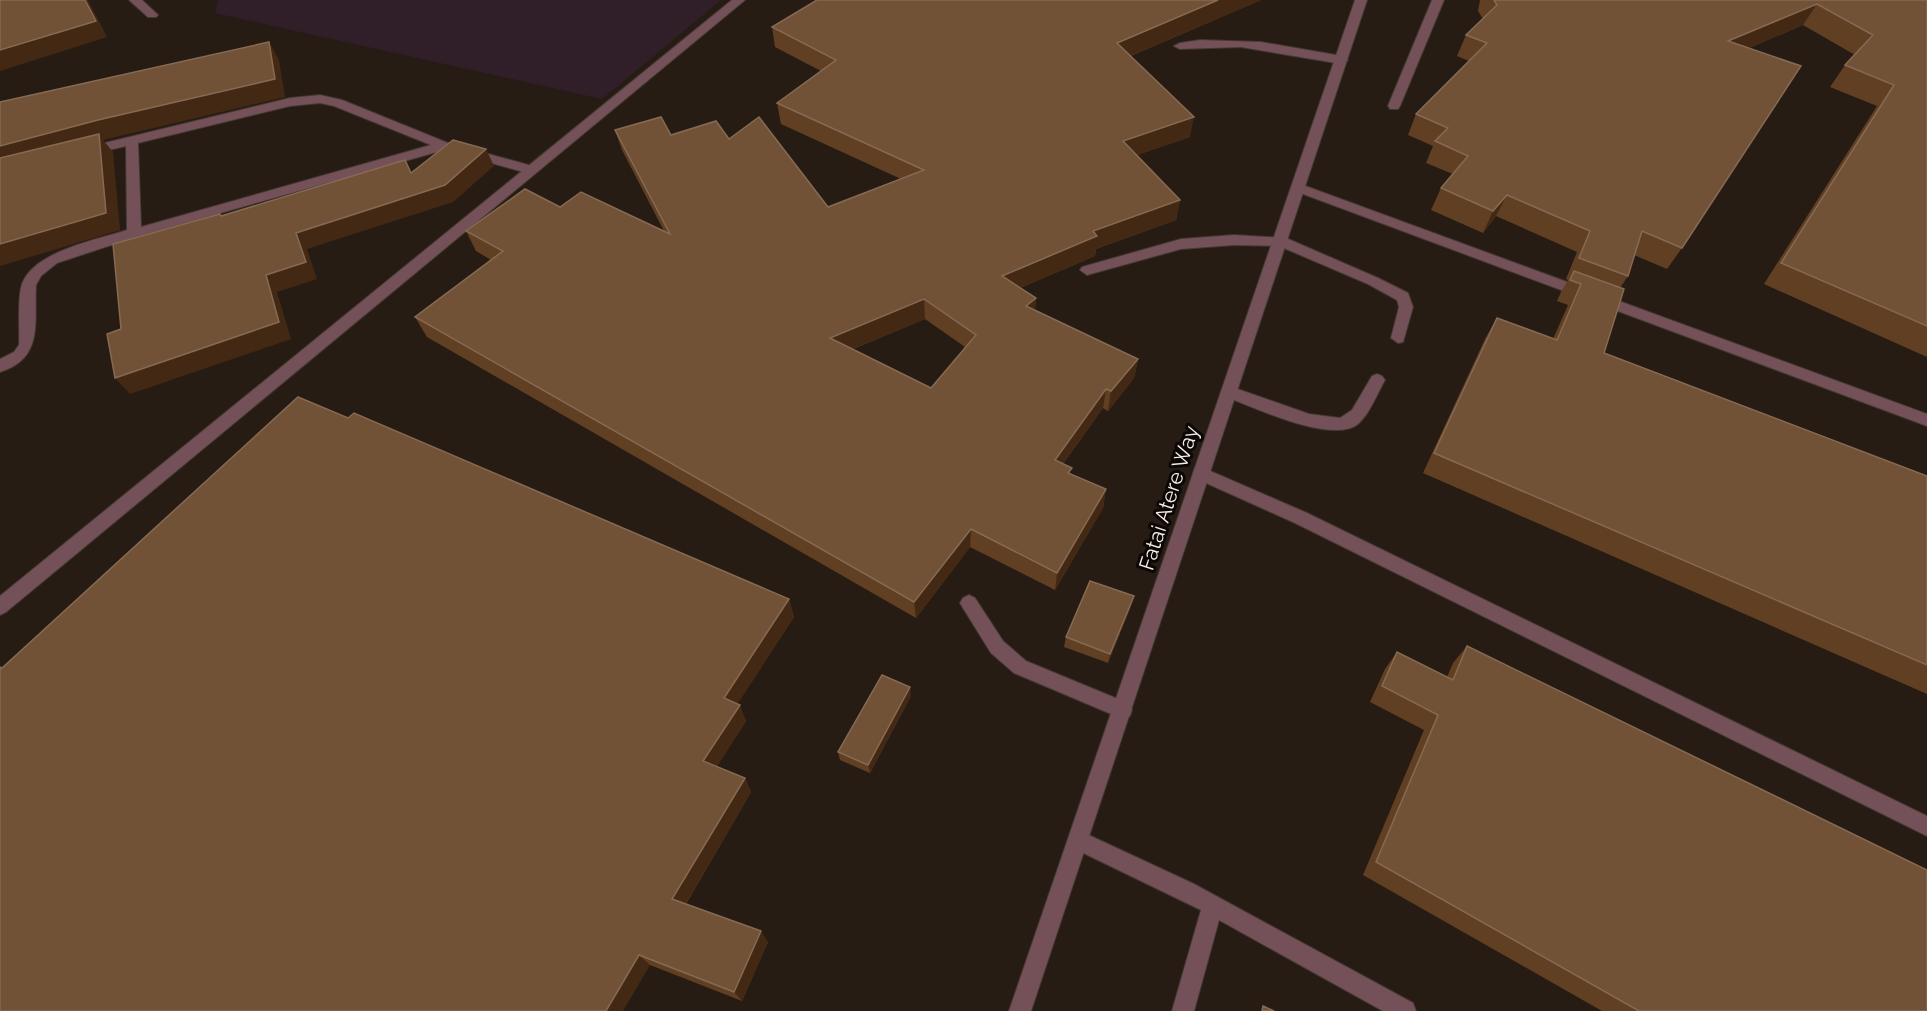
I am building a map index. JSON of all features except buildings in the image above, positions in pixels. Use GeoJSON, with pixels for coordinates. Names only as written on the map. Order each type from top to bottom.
{"type":"FeatureCollection","features":[{"type":"Feature","properties":{"kind":"street"},"geometry":{"type":"LineString","coordinates":[[135,0],[152,15]]}},
{"type":"Feature","properties":{"kind":"street"},"geometry":{"type":"LineString","coordinates":[[0,607],[739,0]]}},
{"type":"Feature","properties":{"kind":"street","name":"Fatai Atere Way"},"geometry":{"type":"LineString","coordinates":[[1020,1011],[1080,841],[1201,473],[1300,188],[1361,0]]}},
{"type":"Feature","properties":{"kind":"street"},"geometry":{"type":"LineString","coordinates":[[1394,106],[1438,0]]}},
{"type":"Feature","properties":{"kind":"street"},"geometry":{"type":"LineString","coordinates":[[1180,46],[1208,41],[1234,43],[1342,60]]}},
{"type":"Feature","properties":{"kind":"street"},"geometry":{"type":"LineString","coordinates":[[77,154],[290,102],[320,99],[365,112],[444,146],[531,170]]}},
{"type":"Feature","properties":{"kind":"street"},"geometry":{"type":"LineString","coordinates":[[132,141],[134,233]]}},
{"type":"Feature","properties":{"kind":"street"},"geometry":{"type":"LineString","coordinates":[[0,366],[19,356],[26,346],[29,285],[36,273],[52,260],[134,233],[444,146]]}},
{"type":"Feature","properties":{"kind":"street"},"geometry":{"type":"LineString","coordinates":[[1300,188],[1927,420]]}},
{"type":"Feature","properties":{"kind":"street"},"geometry":{"type":"LineString","coordinates":[[1087,270],[1181,244],[1234,240],[1281,241],[1372,280],[1403,297],[1406,307],[1398,338]]}},
{"type":"Feature","properties":{"kind":"street"},"geometry":{"type":"LineString","coordinates":[[1229,392],[1322,424],[1342,426],[1352,421],[1377,380]]}},
{"type":"Feature","properties":{"kind":"street"},"geometry":{"type":"LineString","coordinates":[[1201,473],[1301,518],[1927,826]]}},
{"type":"Feature","properties":{"kind":"street"},"geometry":{"type":"LineString","coordinates":[[969,603],[997,646],[1020,667],[1123,710]]}},
{"type":"Feature","properties":{"kind":"street"},"geometry":{"type":"LineString","coordinates":[[1080,841],[1213,905],[1405,1011]]}},
{"type":"Feature","properties":{"kind":"street"},"geometry":{"type":"LineString","coordinates":[[1183,1011],[1213,905]]}},
{"type":"Feature","properties":{"kind":"shaded area"},"geometry":{"type":"Polygon","coordinates":[[[218,0],[721,0],[602,99],[215,13],[218,0]]]}}]}
